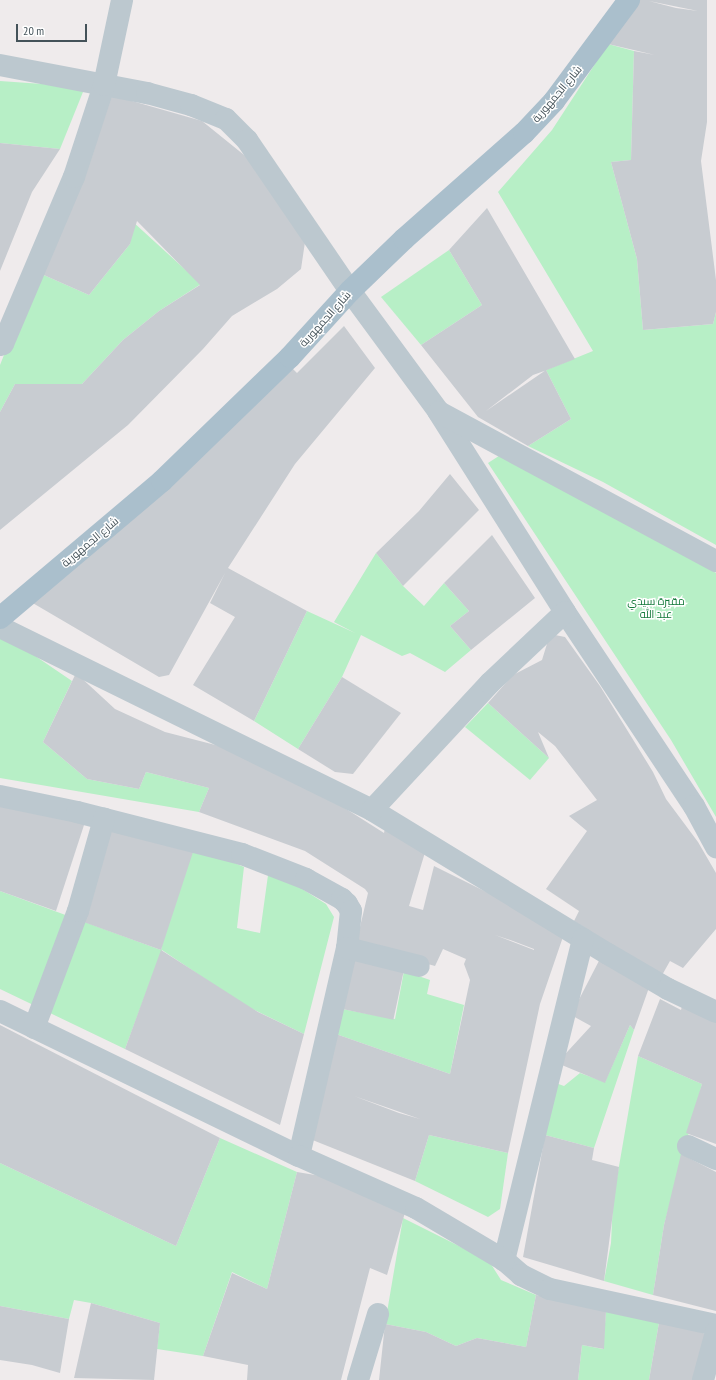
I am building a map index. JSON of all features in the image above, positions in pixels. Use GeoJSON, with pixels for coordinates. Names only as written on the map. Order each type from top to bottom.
{"type":"FeatureCollection","features":[{"type":"Feature","properties":{"kind":"main road","name":"شارع الجمهورية"},"geometry":{"type":"LineString","coordinates":[[0,618],[162,481],[279,368],[350,291],[529,127],[554,101],[629,0]]}},
{"type":"Feature","properties":{"kind":"street"},"geometry":{"type":"LineString","coordinates":[[0,345],[3,344],[74,177],[104,85],[122,0]]}},
{"type":"Feature","properties":{"kind":"street"},"geometry":{"type":"LineString","coordinates":[[0,65],[104,85],[191,105],[226,120],[247,140],[350,291],[438,411],[565,612],[694,806],[716,847]]}},
{"type":"Feature","properties":{"kind":"street"},"geometry":{"type":"LineString","coordinates":[[438,411],[716,561]]}},
{"type":"Feature","properties":{"kind":"street"},"geometry":{"type":"LineString","coordinates":[[372,810],[490,683],[565,612]]}},
{"type":"Feature","properties":{"kind":"street"},"geometry":{"type":"LineString","coordinates":[[0,627],[372,810],[668,989],[716,1012]]}},
{"type":"Feature","properties":{"kind":"street"},"geometry":{"type":"LineString","coordinates":[[0,796],[104,819],[242,854],[318,886],[342,899],[352,911],[347,948],[299,1156]]}},
{"type":"Feature","properties":{"kind":"street"},"geometry":{"type":"LineString","coordinates":[[34,1028],[78,911],[104,819]]}},
{"type":"Feature","properties":{"kind":"street"},"geometry":{"type":"LineString","coordinates":[[504,1260],[583,939]]}},
{"type":"Feature","properties":{"kind":"street"},"geometry":{"type":"LineString","coordinates":[[347,948],[419,966]]}},
{"type":"Feature","properties":{"kind":"street"},"geometry":{"type":"LineString","coordinates":[[0,1011],[299,1156],[416,1208],[504,1260],[521,1275],[550,1289],[716,1325]]}},
{"type":"Feature","properties":{"kind":"street"},"geometry":{"type":"LineString","coordinates":[[688,1146],[716,1159]]}},
{"type":"Feature","properties":{"kind":"street"},"geometry":{"type":"LineString","coordinates":[[358,1380],[378,1314]]}},
{"type":"Feature","properties":{"kind":"street"},"geometry":{"type":"LineString","coordinates":[[703,1380],[716,1332]]}},
{"type":"Feature","properties":{"kind":"green space"},"geometry":{"type":"Polygon","coordinates":[[[608,44],[634,51],[631,160],[611,162],[637,259],[643,330],[713,324],[716,312],[716,545],[603,482],[528,446],[571,419],[546,370],[593,351],[498,192],[552,130],[608,44]]]}},
{"type":"Feature","properties":{"kind":"green space"},"geometry":{"type":"Polygon","coordinates":[[[0,81],[85,87],[60,149],[0,143],[0,81]]]}},
{"type":"Feature","properties":{"kind":"green space"},"geometry":{"type":"Polygon","coordinates":[[[132,221],[201,284],[159,311],[123,340],[82,384],[15,384],[0,412],[0,365],[37,272],[89,295],[130,244],[132,221]]]}},
{"type":"Feature","properties":{"kind":"green space"},"geometry":{"type":"Polygon","coordinates":[[[449,250],[482,305],[421,345],[381,297],[449,250]]]}},
{"type":"Feature","properties":{"kind":"green space","name":"مقبرة سيدي عبد الله"},"geometry":{"type":"Polygon","coordinates":[[[505,452],[716,573],[716,817],[671,740],[488,463],[505,452]]]}},
{"type":"Feature","properties":{"kind":"green space"},"geometry":{"type":"Polygon","coordinates":[[[376,553],[403,586],[424,606],[444,583],[469,611],[450,626],[471,650],[445,672],[410,653],[402,656],[361,635],[342,677],[298,749],[254,721],[307,611],[355,633],[334,622],[376,553]]]}},
{"type":"Feature","properties":{"kind":"green space"},"geometry":{"type":"Polygon","coordinates":[[[0,632],[72,681],[43,742],[87,779],[139,789],[146,772],[209,788],[199,812],[0,778],[0,632]]]}},
{"type":"Feature","properties":{"kind":"green space"},"geometry":{"type":"Polygon","coordinates":[[[488,703],[549,758],[530,780],[465,727],[488,703]]]}},
{"type":"Feature","properties":{"kind":"green space"},"geometry":{"type":"Polygon","coordinates":[[[195,846],[244,867],[237,928],[260,933],[269,868],[326,904],[334,917],[304,1034],[244,1005],[162,950],[125,1049],[0,989],[0,891],[161,950],[169,910],[195,846]]]}},
{"type":"Feature","properties":{"kind":"green space"},"geometry":{"type":"Polygon","coordinates":[[[404,971],[430,980],[427,994],[464,1005],[450,1074],[333,1033],[342,1009],[395,1019],[404,971]]]}},
{"type":"Feature","properties":{"kind":"green space"},"geometry":{"type":"Polygon","coordinates":[[[630,1025],[634,1030],[594,1148],[545,1135],[553,1082],[564,1086],[580,1073],[605,1082],[630,1025]]]}},
{"type":"Feature","properties":{"kind":"green space"},"geometry":{"type":"Polygon","coordinates":[[[638,1056],[702,1084],[664,1225],[653,1295],[604,1281],[611,1243],[613,1201],[638,1056]]]}},
{"type":"Feature","properties":{"kind":"green space"},"geometry":{"type":"Polygon","coordinates":[[[429,1135],[508,1153],[500,1209],[488,1217],[415,1181],[429,1135]]]}},
{"type":"Feature","properties":{"kind":"green space"},"geometry":{"type":"Polygon","coordinates":[[[220,1138],[297,1172],[267,1289],[232,1272],[203,1356],[157,1349],[160,1323],[91,1303],[74,1300],[69,1319],[0,1306],[0,1163],[176,1246],[220,1138]]]}},
{"type":"Feature","properties":{"kind":"green space"},"geometry":{"type":"Polygon","coordinates":[[[403,1218],[489,1261],[501,1280],[536,1295],[526,1347],[477,1338],[456,1346],[426,1332],[385,1324],[403,1218]]]}},
{"type":"Feature","properties":{"kind":"green space"},"geometry":{"type":"Polygon","coordinates":[[[606,1311],[660,1317],[649,1380],[578,1380],[582,1345],[603,1349],[606,1311]]]}},
{"type":"Feature","properties":{"kind":"building"},"geometry":{"type":"Polygon","coordinates":[[[635,0],[707,0],[707,122],[701,161],[716,280],[716,312],[713,324],[643,330],[637,259],[611,162],[631,160],[634,51],[655,55],[608,44],[635,0]],[[649,1],[676,8],[698,11],[649,1]]]}},
{"type":"Feature","properties":{"kind":"building"},"geometry":{"type":"Polygon","coordinates":[[[111,95],[202,121],[254,163],[305,242],[301,269],[277,289],[232,316],[203,349],[128,425],[0,530],[0,412],[15,384],[82,384],[123,340],[159,311],[200,285],[137,221],[130,244],[89,295],[37,272],[111,95]]]}},
{"type":"Feature","properties":{"kind":"building"},"geometry":{"type":"Polygon","coordinates":[[[0,143],[60,149],[32,192],[0,271],[0,143]]]}},
{"type":"Feature","properties":{"kind":"building"},"geometry":{"type":"Polygon","coordinates":[[[487,208],[575,359],[546,370],[571,419],[528,446],[478,417],[421,345],[482,305],[449,250],[487,208]],[[545,371],[533,375],[486,411],[545,371]]]}},
{"type":"Feature","properties":{"kind":"building"},"geometry":{"type":"Polygon","coordinates":[[[344,326],[375,368],[295,464],[228,568],[307,611],[254,721],[193,685],[235,617],[210,603],[225,573],[169,675],[159,677],[31,602],[287,363],[297,373],[344,326]]]}},
{"type":"Feature","properties":{"kind":"building"},"geometry":{"type":"Polygon","coordinates":[[[450,474],[479,510],[403,586],[376,553],[419,511],[450,474]]]}},
{"type":"Feature","properties":{"kind":"building"},"geometry":{"type":"Polygon","coordinates":[[[492,535],[535,598],[471,650],[450,626],[469,611],[444,583],[492,535]]]}},
{"type":"Feature","properties":{"kind":"building"},"geometry":{"type":"Polygon","coordinates":[[[550,634],[565,637],[600,686],[653,772],[666,799],[698,842],[716,873],[716,929],[683,968],[670,961],[661,977],[574,921],[579,911],[546,889],[587,831],[569,816],[597,800],[555,746],[538,732],[549,758],[488,703],[513,675],[542,660],[550,634]]]}},
{"type":"Feature","properties":{"kind":"building"},"geometry":{"type":"Polygon","coordinates":[[[76,673],[115,709],[165,732],[227,748],[332,800],[384,833],[385,828],[426,849],[409,906],[423,910],[434,866],[565,931],[540,1004],[508,1153],[429,1135],[415,1181],[310,1139],[333,1033],[450,1074],[470,980],[464,964],[466,959],[443,949],[435,966],[356,944],[368,893],[365,889],[305,851],[199,812],[209,788],[146,772],[139,789],[87,779],[43,742],[76,673]],[[495,935],[534,950],[534,949],[495,935]],[[354,1096],[399,1113],[420,1119],[354,1096]]]}},
{"type":"Feature","properties":{"kind":"building"},"geometry":{"type":"Polygon","coordinates":[[[342,677],[401,713],[353,774],[335,772],[298,749],[342,677]]]}},
{"type":"Feature","properties":{"kind":"building"},"geometry":{"type":"Polygon","coordinates":[[[0,800],[85,822],[56,911],[0,891],[0,800]]]}},
{"type":"Feature","properties":{"kind":"building"},"geometry":{"type":"Polygon","coordinates":[[[111,824],[195,846],[161,950],[78,920],[111,824]]]}},
{"type":"Feature","properties":{"kind":"building"},"geometry":{"type":"Polygon","coordinates":[[[161,950],[258,1012],[304,1034],[280,1125],[125,1049],[161,950]]]}},
{"type":"Feature","properties":{"kind":"building"},"geometry":{"type":"Polygon","coordinates":[[[603,953],[651,982],[634,1030],[630,1025],[605,1083],[557,1063],[591,1026],[571,1015],[603,953]]]}},
{"type":"Feature","properties":{"kind":"building"},"geometry":{"type":"Polygon","coordinates":[[[348,959],[404,971],[393,1020],[338,1008],[348,959]]]}},
{"type":"Feature","properties":{"kind":"building"},"geometry":{"type":"Polygon","coordinates":[[[660,999],[681,1010],[683,1002],[716,1018],[716,1144],[686,1133],[702,1084],[638,1056],[660,999]]]}},
{"type":"Feature","properties":{"kind":"building"},"geometry":{"type":"Polygon","coordinates":[[[0,1025],[220,1138],[176,1246],[0,1163],[0,1025]]]}},
{"type":"Feature","properties":{"kind":"building"},"geometry":{"type":"Polygon","coordinates":[[[545,1135],[594,1148],[592,1160],[619,1167],[604,1281],[523,1257],[545,1135]]]}},
{"type":"Feature","properties":{"kind":"building"},"geometry":{"type":"Polygon","coordinates":[[[681,1154],[716,1172],[716,1311],[653,1295],[664,1225],[681,1154]]]}},
{"type":"Feature","properties":{"kind":"building"},"geometry":{"type":"Polygon","coordinates":[[[297,1172],[339,1179],[406,1209],[387,1275],[370,1268],[341,1380],[247,1380],[248,1365],[203,1356],[232,1273],[267,1289],[297,1172]]]}},
{"type":"Feature","properties":{"kind":"building"},"geometry":{"type":"Polygon","coordinates":[[[536,1295],[606,1311],[604,1349],[582,1345],[578,1380],[379,1380],[385,1324],[426,1332],[456,1346],[477,1338],[526,1347],[536,1295]]]}},
{"type":"Feature","properties":{"kind":"building"},"geometry":{"type":"Polygon","coordinates":[[[91,1303],[160,1323],[154,1380],[74,1378],[91,1303]]]}},
{"type":"Feature","properties":{"kind":"building"},"geometry":{"type":"Polygon","coordinates":[[[0,1306],[69,1319],[60,1373],[32,1365],[0,1360],[0,1306]]]}},
{"type":"Feature","properties":{"kind":"building"},"geometry":{"type":"Polygon","coordinates":[[[660,1317],[700,1329],[706,1336],[695,1380],[649,1380],[660,1317]]]}}]}
